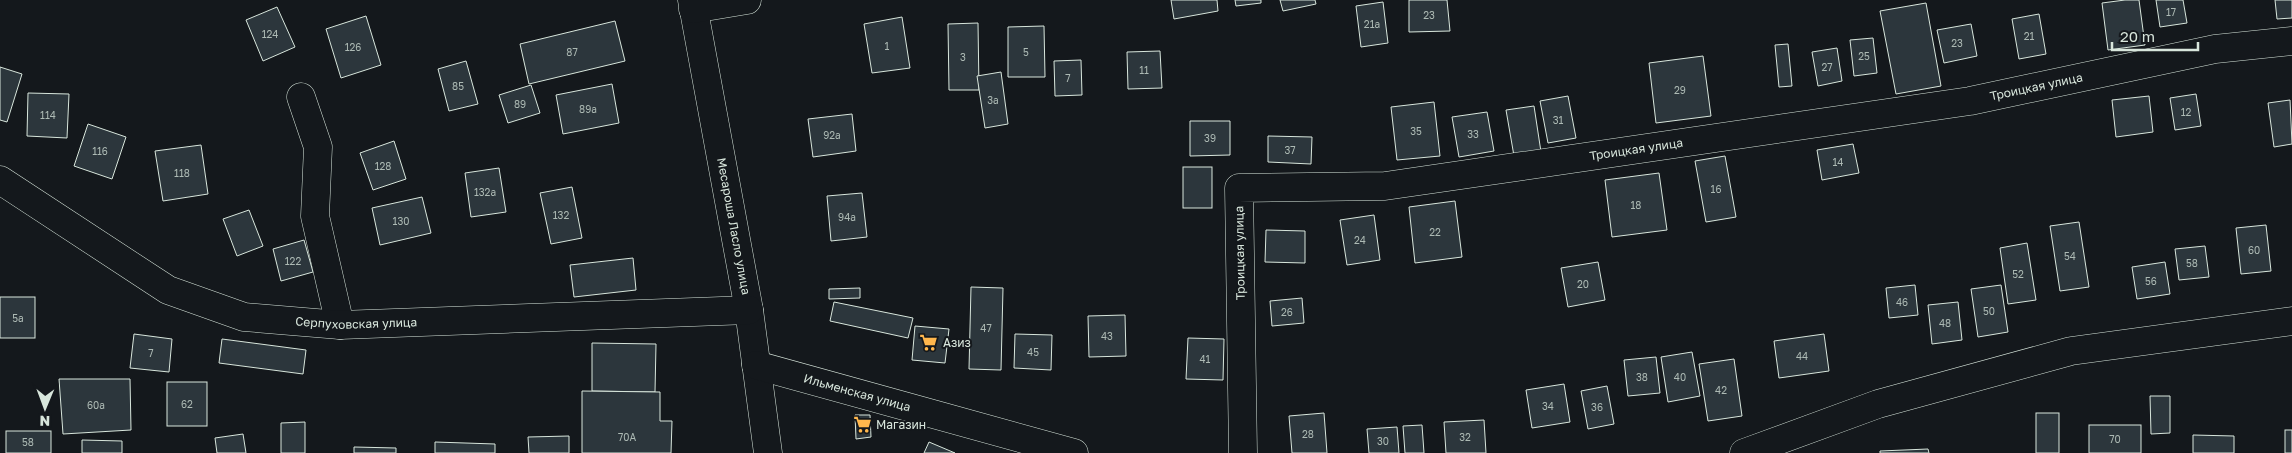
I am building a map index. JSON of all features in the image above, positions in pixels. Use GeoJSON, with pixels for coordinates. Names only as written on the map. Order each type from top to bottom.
{"type":"FeatureCollection","features":[{"type":"Feature","properties":{"kind":"street"},"geometry":{"type":"LineString","coordinates":[[693,4],[747,0]]}},
{"type":"Feature","properties":{"kind":"street","name":"Месароша Ласло улица"},"geometry":{"type":"LineString","coordinates":[[693,4],[749,310],[768,453]]}},
{"type":"Feature","properties":{"kind":"street","name":"Троицкая улица"},"geometry":{"type":"LineString","coordinates":[[1243,453],[1239,188],[1386,186],[1970,101],[2215,49],[2292,41]]}},
{"type":"Feature","properties":{"kind":"street"},"geometry":{"type":"LineString","coordinates":[[301,97],[318,147],[315,216],[340,325]]}},
{"type":"Feature","properties":{"kind":"street","name":"Серпуховская улица"},"geometry":{"type":"LineString","coordinates":[[0,180],[168,290],[244,317],[340,325],[749,310]]}},
{"type":"Feature","properties":{"kind":"street"},"geometry":{"type":"LineString","coordinates":[[1744,453],[1878,404],[2071,351],[2292,321]]}},
{"type":"Feature","properties":{"kind":"street","name":"Ильменская улица"},"geometry":{"type":"LineString","coordinates":[[756,365],[1074,453]]}},
{"type":"Feature","properties":{"kind":"building"},"geometry":{"type":"Polygon","coordinates":[[[1171,0],[1217,0],[1218,11],[1174,19],[1171,0]]]}},
{"type":"Feature","properties":{"kind":"building"},"geometry":{"type":"Polygon","coordinates":[[[1235,0],[1261,0],[1261,3],[1236,6],[1235,0]]]}},
{"type":"Feature","properties":{"kind":"building"},"geometry":{"type":"Polygon","coordinates":[[[1280,0],[1315,0],[1316,4],[1283,11],[1280,0]]]}},
{"type":"Feature","properties":{"kind":"building"},"geometry":{"type":"Polygon","coordinates":[[[1409,0],[1447,0],[1450,31],[1409,32],[1409,0]]]}},
{"type":"Feature","properties":{"kind":"building"},"geometry":{"type":"Polygon","coordinates":[[[2139,0],[2145,45],[2108,50],[2102,3],[2139,0]]]}},
{"type":"Feature","properties":{"kind":"building"},"geometry":{"type":"Polygon","coordinates":[[[2156,0],[2183,0],[2187,23],[2160,27],[2156,0]]]}},
{"type":"Feature","properties":{"kind":"building"},"geometry":{"type":"Polygon","coordinates":[[[2275,0],[2292,0],[2292,18],[2277,19],[2275,0]]]}},
{"type":"Feature","properties":{"kind":"building"},"geometry":{"type":"Polygon","coordinates":[[[1383,2],[1388,43],[1361,47],[1356,6],[1383,2]]]}},
{"type":"Feature","properties":{"kind":"building"},"geometry":{"type":"Polygon","coordinates":[[[1926,3],[1941,86],[1896,94],[1880,11],[1926,3]]]}},
{"type":"Feature","properties":{"kind":"building"},"geometry":{"type":"Polygon","coordinates":[[[277,7],[295,47],[263,61],[246,20],[277,7]]]}},
{"type":"Feature","properties":{"kind":"building"},"geometry":{"type":"Polygon","coordinates":[[[2039,14],[2046,54],[2019,59],[2012,19],[2039,14]]]}},
{"type":"Feature","properties":{"kind":"building"},"geometry":{"type":"Polygon","coordinates":[[[366,16],[381,65],[341,78],[326,29],[366,16]]]}},
{"type":"Feature","properties":{"kind":"building"},"geometry":{"type":"Polygon","coordinates":[[[902,17],[910,68],[872,73],[864,24],[902,17]]]}},
{"type":"Feature","properties":{"kind":"building"},"geometry":{"type":"Polygon","coordinates":[[[615,21],[625,61],[529,84],[520,44],[615,21]]]}},
{"type":"Feature","properties":{"kind":"building"},"geometry":{"type":"Polygon","coordinates":[[[978,23],[979,90],[949,90],[948,24],[978,23]]]}},
{"type":"Feature","properties":{"kind":"building"},"geometry":{"type":"Polygon","coordinates":[[[1971,24],[1977,56],[1944,63],[1937,30],[1971,24]]]}},
{"type":"Feature","properties":{"kind":"building"},"geometry":{"type":"Polygon","coordinates":[[[1044,26],[1045,77],[1008,77],[1008,27],[1044,26]]]}},
{"type":"Feature","properties":{"kind":"building"},"geometry":{"type":"Polygon","coordinates":[[[1873,38],[1877,73],[1854,76],[1850,40],[1873,38]]]}},
{"type":"Feature","properties":{"kind":"building"},"geometry":{"type":"Polygon","coordinates":[[[1788,44],[1792,86],[1779,87],[1775,45],[1788,44]]]}},
{"type":"Feature","properties":{"kind":"building"},"geometry":{"type":"Polygon","coordinates":[[[1837,48],[1842,81],[1818,86],[1812,52],[1837,48]]]}},
{"type":"Feature","properties":{"kind":"building"},"geometry":{"type":"Polygon","coordinates":[[[1160,51],[1162,88],[1128,89],[1127,52],[1160,51]]]}},
{"type":"Feature","properties":{"kind":"building"},"geometry":{"type":"Polygon","coordinates":[[[1703,56],[1711,116],[1656,123],[1649,63],[1703,56]]]}},
{"type":"Feature","properties":{"kind":"building"},"geometry":{"type":"Polygon","coordinates":[[[1081,60],[1082,95],[1055,96],[1054,61],[1081,60]]]}},
{"type":"Feature","properties":{"kind":"building"},"geometry":{"type":"Polygon","coordinates":[[[466,61],[478,104],[449,111],[438,69],[466,61]]]}},
{"type":"Feature","properties":{"kind":"building"},"geometry":{"type":"Polygon","coordinates":[[[0,67],[22,74],[7,122],[0,120],[0,67]]]}},
{"type":"Feature","properties":{"kind":"building"},"geometry":{"type":"Polygon","coordinates":[[[1001,72],[1008,124],[985,128],[977,76],[1001,72]]]}},
{"type":"Feature","properties":{"kind":"building"},"geometry":{"type":"Polygon","coordinates":[[[612,84],[619,123],[563,134],[556,95],[612,84]]]}},
{"type":"Feature","properties":{"kind":"building"},"geometry":{"type":"Polygon","coordinates":[[[531,85],[540,113],[508,123],[499,95],[531,85]]]}},
{"type":"Feature","properties":{"kind":"building"},"geometry":{"type":"Polygon","coordinates":[[[28,93],[69,94],[67,138],[27,136],[28,93]]]}},
{"type":"Feature","properties":{"kind":"building"},"geometry":{"type":"Polygon","coordinates":[[[2196,94],[2201,126],[2175,130],[2170,98],[2196,94]]]}},
{"type":"Feature","properties":{"kind":"building"},"geometry":{"type":"Polygon","coordinates":[[[1568,96],[1576,138],[1548,143],[1540,101],[1568,96]]]}},
{"type":"Feature","properties":{"kind":"building"},"geometry":{"type":"Polygon","coordinates":[[[2149,96],[2153,132],[2116,137],[2112,100],[2149,96]]]}},
{"type":"Feature","properties":{"kind":"building"},"geometry":{"type":"Polygon","coordinates":[[[2290,100],[2292,144],[2274,147],[2268,103],[2290,100]]]}},
{"type":"Feature","properties":{"kind":"building"},"geometry":{"type":"Polygon","coordinates":[[[1434,102],[1440,156],[1397,160],[1391,107],[1434,102]]]}},
{"type":"Feature","properties":{"kind":"building"},"geometry":{"type":"Polygon","coordinates":[[[1534,106],[1541,152],[1514,156],[1506,110],[1534,106]]]}},
{"type":"Feature","properties":{"kind":"building"},"geometry":{"type":"Polygon","coordinates":[[[1487,112],[1494,151],[1459,157],[1452,117],[1487,112]]]}},
{"type":"Feature","properties":{"kind":"building"},"geometry":{"type":"Polygon","coordinates":[[[852,114],[856,151],[813,157],[808,119],[852,114]]]}},
{"type":"Feature","properties":{"kind":"building"},"geometry":{"type":"Polygon","coordinates":[[[1190,121],[1230,121],[1230,155],[1190,156],[1190,121]]]}},
{"type":"Feature","properties":{"kind":"building"},"geometry":{"type":"Polygon","coordinates":[[[88,124],[126,137],[112,179],[74,166],[88,124]]]}},
{"type":"Feature","properties":{"kind":"building"},"geometry":{"type":"Polygon","coordinates":[[[1268,136],[1312,137],[1311,164],[1268,162],[1268,136]]]}},
{"type":"Feature","properties":{"kind":"building"},"geometry":{"type":"Polygon","coordinates":[[[394,141],[406,179],[373,190],[360,153],[394,141]]]}},
{"type":"Feature","properties":{"kind":"building"},"geometry":{"type":"Polygon","coordinates":[[[1853,144],[1859,173],[1822,180],[1817,150],[1853,144]]]}},
{"type":"Feature","properties":{"kind":"building"},"geometry":{"type":"Polygon","coordinates":[[[201,145],[208,194],[163,201],[155,151],[201,145]]]}},
{"type":"Feature","properties":{"kind":"building"},"geometry":{"type":"Polygon","coordinates":[[[1725,156],[1736,217],[1706,222],[1695,161],[1725,156]]]}},
{"type":"Feature","properties":{"kind":"building"},"geometry":{"type":"Polygon","coordinates":[[[1183,167],[1212,167],[1212,208],[1183,208],[1183,167]]]}},
{"type":"Feature","properties":{"kind":"building"},"geometry":{"type":"Polygon","coordinates":[[[499,168],[506,212],[471,217],[465,173],[499,168]]]}},
{"type":"Feature","properties":{"kind":"building"},"geometry":{"type":"Polygon","coordinates":[[[1659,173],[1667,230],[1612,237],[1605,180],[1659,173]]]}},
{"type":"Feature","properties":{"kind":"building"},"geometry":{"type":"Polygon","coordinates":[[[572,187],[582,238],[551,244],[540,193],[572,187]]]}},
{"type":"Feature","properties":{"kind":"building"},"geometry":{"type":"Polygon","coordinates":[[[862,193],[867,237],[831,241],[827,196],[862,193]]]}},
{"type":"Feature","properties":{"kind":"building"},"geometry":{"type":"Polygon","coordinates":[[[422,197],[431,233],[380,245],[372,208],[422,197]]]}},
{"type":"Feature","properties":{"kind":"building"},"geometry":{"type":"Polygon","coordinates":[[[1455,201],[1462,257],[1415,263],[1409,207],[1455,201]]]}},
{"type":"Feature","properties":{"kind":"building"},"geometry":{"type":"Polygon","coordinates":[[[249,210],[263,246],[237,256],[223,219],[249,210]]]}},
{"type":"Feature","properties":{"kind":"building"},"geometry":{"type":"Polygon","coordinates":[[[1374,215],[1380,260],[1347,265],[1340,220],[1374,215]]]}},
{"type":"Feature","properties":{"kind":"building"},"geometry":{"type":"Polygon","coordinates":[[[2079,222],[2089,287],[2060,291],[2050,226],[2079,222]]]}},
{"type":"Feature","properties":{"kind":"building"},"geometry":{"type":"Polygon","coordinates":[[[2266,225],[2271,271],[2241,274],[2236,228],[2266,225]]]}},
{"type":"Feature","properties":{"kind":"building"},"geometry":{"type":"Polygon","coordinates":[[[1266,230],[1305,231],[1305,263],[1265,262],[1266,230]]]}},
{"type":"Feature","properties":{"kind":"building"},"geometry":{"type":"Polygon","coordinates":[[[304,240],[313,272],[281,281],[273,249],[304,240]]]}},
{"type":"Feature","properties":{"kind":"building"},"geometry":{"type":"Polygon","coordinates":[[[2027,243],[2036,300],[2008,304],[2000,248],[2027,243]]]}},
{"type":"Feature","properties":{"kind":"building"},"geometry":{"type":"Polygon","coordinates":[[[2205,246],[2209,277],[2179,280],[2175,249],[2205,246]]]}},
{"type":"Feature","properties":{"kind":"building"},"geometry":{"type":"Polygon","coordinates":[[[633,258],[636,290],[574,297],[570,265],[633,258]]]}},
{"type":"Feature","properties":{"kind":"building"},"geometry":{"type":"Polygon","coordinates":[[[1598,262],[1605,300],[1568,307],[1561,268],[1598,262]]]}},
{"type":"Feature","properties":{"kind":"building"},"geometry":{"type":"Polygon","coordinates":[[[2165,262],[2170,294],[2137,299],[2132,267],[2165,262]]]}},
{"type":"Feature","properties":{"kind":"building"},"geometry":{"type":"Polygon","coordinates":[[[1915,285],[1918,315],[1889,318],[1886,288],[1915,285]]]}},
{"type":"Feature","properties":{"kind":"building"},"geometry":{"type":"Polygon","coordinates":[[[2001,285],[2008,332],[1978,337],[1971,289],[2001,285]]]}},
{"type":"Feature","properties":{"kind":"building"},"geometry":{"type":"Polygon","coordinates":[[[971,287],[1003,288],[1001,370],[969,369],[971,287]]]}},
{"type":"Feature","properties":{"kind":"building"},"geometry":{"type":"Polygon","coordinates":[[[860,288],[860,298],[829,299],[829,289],[860,288]]]}},
{"type":"Feature","properties":{"kind":"building"},"geometry":{"type":"Polygon","coordinates":[[[0,297],[35,297],[35,338],[0,338],[0,297]]]}},
{"type":"Feature","properties":{"kind":"building"},"geometry":{"type":"Polygon","coordinates":[[[1302,298],[1304,323],[1272,326],[1270,301],[1302,298]]]}},
{"type":"Feature","properties":{"kind":"building"},"geometry":{"type":"Polygon","coordinates":[[[834,302],[913,318],[908,338],[830,321],[834,302]]]}},
{"type":"Feature","properties":{"kind":"building"},"geometry":{"type":"Polygon","coordinates":[[[1958,302],[1962,340],[1932,344],[1928,305],[1958,302]]]}},
{"type":"Feature","properties":{"kind":"building"},"geometry":{"type":"Polygon","coordinates":[[[1125,315],[1126,356],[1089,357],[1088,316],[1125,315]]]}},
{"type":"Feature","properties":{"kind":"building"},"geometry":{"type":"Polygon","coordinates":[[[915,326],[949,329],[945,363],[912,360],[915,326]]]}},
{"type":"Feature","properties":{"kind":"building"},"geometry":{"type":"Polygon","coordinates":[[[134,334],[172,339],[169,372],[130,368],[134,334]]]}},
{"type":"Feature","properties":{"kind":"building"},"geometry":{"type":"Polygon","coordinates":[[[1015,334],[1052,335],[1051,370],[1014,368],[1015,334]]]}},
{"type":"Feature","properties":{"kind":"building"},"geometry":{"type":"Polygon","coordinates":[[[1824,334],[1829,371],[1779,378],[1774,341],[1824,334]]]}},
{"type":"Feature","properties":{"kind":"building"},"geometry":{"type":"Polygon","coordinates":[[[1188,338],[1224,339],[1223,380],[1186,379],[1188,338]]]}},
{"type":"Feature","properties":{"kind":"building"},"geometry":{"type":"Polygon","coordinates":[[[222,339],[306,350],[303,374],[219,363],[222,339]]]}},
{"type":"Feature","properties":{"kind":"building"},"geometry":{"type":"Polygon","coordinates":[[[592,343],[656,344],[655,392],[592,391],[592,343]]]}},
{"type":"Feature","properties":{"kind":"building"},"geometry":{"type":"Polygon","coordinates":[[[1692,352],[1700,396],[1668,402],[1661,357],[1692,352]]]}},
{"type":"Feature","properties":{"kind":"building"},"geometry":{"type":"Polygon","coordinates":[[[1656,357],[1660,393],[1628,396],[1624,360],[1656,357]]]}},
{"type":"Feature","properties":{"kind":"building"},"geometry":{"type":"Polygon","coordinates":[[[1734,359],[1742,416],[1708,421],[1699,364],[1734,359]]]}},
{"type":"Feature","properties":{"kind":"building"},"geometry":{"type":"Polygon","coordinates":[[[59,379],[130,379],[131,430],[63,434],[59,379]]]}},
{"type":"Feature","properties":{"kind":"building"},"geometry":{"type":"Polygon","coordinates":[[[167,382],[207,382],[207,426],[167,426],[167,382]]]}},
{"type":"Feature","properties":{"kind":"building"},"geometry":{"type":"Polygon","coordinates":[[[1564,384],[1570,422],[1532,428],[1526,390],[1564,384]]]}},
{"type":"Feature","properties":{"kind":"building"},"geometry":{"type":"Polygon","coordinates":[[[1607,386],[1614,424],[1588,429],[1581,391],[1607,386]]]}},
{"type":"Feature","properties":{"kind":"building"},"geometry":{"type":"Polygon","coordinates":[[[582,391],[660,392],[660,421],[672,421],[671,453],[582,453],[582,391]]]}},
{"type":"Feature","properties":{"kind":"building"},"geometry":{"type":"Polygon","coordinates":[[[2150,396],[2170,396],[2170,433],[2151,434],[2150,396]]]}},
{"type":"Feature","properties":{"kind":"building"},"geometry":{"type":"Polygon","coordinates":[[[1324,413],[1327,453],[1292,453],[1289,416],[1324,413]]]}},
{"type":"Feature","properties":{"kind":"building"},"geometry":{"type":"Polygon","coordinates":[[[2036,413],[2059,413],[2059,453],[2036,453],[2036,413]]]}},
{"type":"Feature","properties":{"kind":"building"},"geometry":{"type":"Polygon","coordinates":[[[855,415],[870,415],[871,437],[856,439],[855,415]]]}},
{"type":"Feature","properties":{"kind":"building"},"geometry":{"type":"Polygon","coordinates":[[[1484,420],[1486,453],[1446,453],[1444,422],[1484,420]]]}},
{"type":"Feature","properties":{"kind":"building"},"geometry":{"type":"Polygon","coordinates":[[[305,422],[305,453],[281,453],[281,423],[305,422]]]}},
{"type":"Feature","properties":{"kind":"building"},"geometry":{"type":"Polygon","coordinates":[[[1422,425],[1424,453],[1405,453],[1403,426],[1422,425]]]}},
{"type":"Feature","properties":{"kind":"building"},"geometry":{"type":"Polygon","coordinates":[[[2089,425],[2141,425],[2141,453],[2089,453],[2089,425]]]}},
{"type":"Feature","properties":{"kind":"building"},"geometry":{"type":"Polygon","coordinates":[[[1397,427],[1399,453],[1369,453],[1367,429],[1397,427]]]}},
{"type":"Feature","properties":{"kind":"building"},"geometry":{"type":"Polygon","coordinates":[[[2285,430],[2292,430],[2292,453],[2285,453],[2285,430]]]}},
{"type":"Feature","properties":{"kind":"building"},"geometry":{"type":"Polygon","coordinates":[[[6,431],[51,431],[51,453],[6,453],[6,431]]]}},
{"type":"Feature","properties":{"kind":"building"},"geometry":{"type":"Polygon","coordinates":[[[243,434],[246,453],[217,453],[215,438],[243,434]]]}},
{"type":"Feature","properties":{"kind":"building"},"geometry":{"type":"Polygon","coordinates":[[[2193,435],[2234,436],[2234,453],[2193,453],[2193,435]]]}},
{"type":"Feature","properties":{"kind":"building"},"geometry":{"type":"Polygon","coordinates":[[[569,436],[569,453],[529,453],[528,437],[569,436]]]}},
{"type":"Feature","properties":{"kind":"building"},"geometry":{"type":"Polygon","coordinates":[[[82,440],[122,441],[122,453],[82,453],[82,440]]]}},
{"type":"Feature","properties":{"kind":"building"},"geometry":{"type":"Polygon","coordinates":[[[435,442],[495,444],[495,453],[435,453],[435,442]]]}},
{"type":"Feature","properties":{"kind":"building"},"geometry":{"type":"Polygon","coordinates":[[[929,442],[955,453],[924,453],[929,442]]]}},
{"type":"Feature","properties":{"kind":"building"},"geometry":{"type":"Polygon","coordinates":[[[354,447],[396,448],[396,453],[354,453],[354,447]]]}},
{"type":"Feature","properties":{"kind":"building"},"geometry":{"type":"Polygon","coordinates":[[[1928,449],[1929,453],[1880,453],[1880,451],[1928,449]]]}},
{"type":"Feature","properties":{"kind":"place","name":"Азиз"},"geometry":{"type":"Point","coordinates":[929,343]}},
{"type":"Feature","properties":{"kind":"place","name":"Магазин"},"geometry":{"type":"Point","coordinates":[862,425]}}]}
